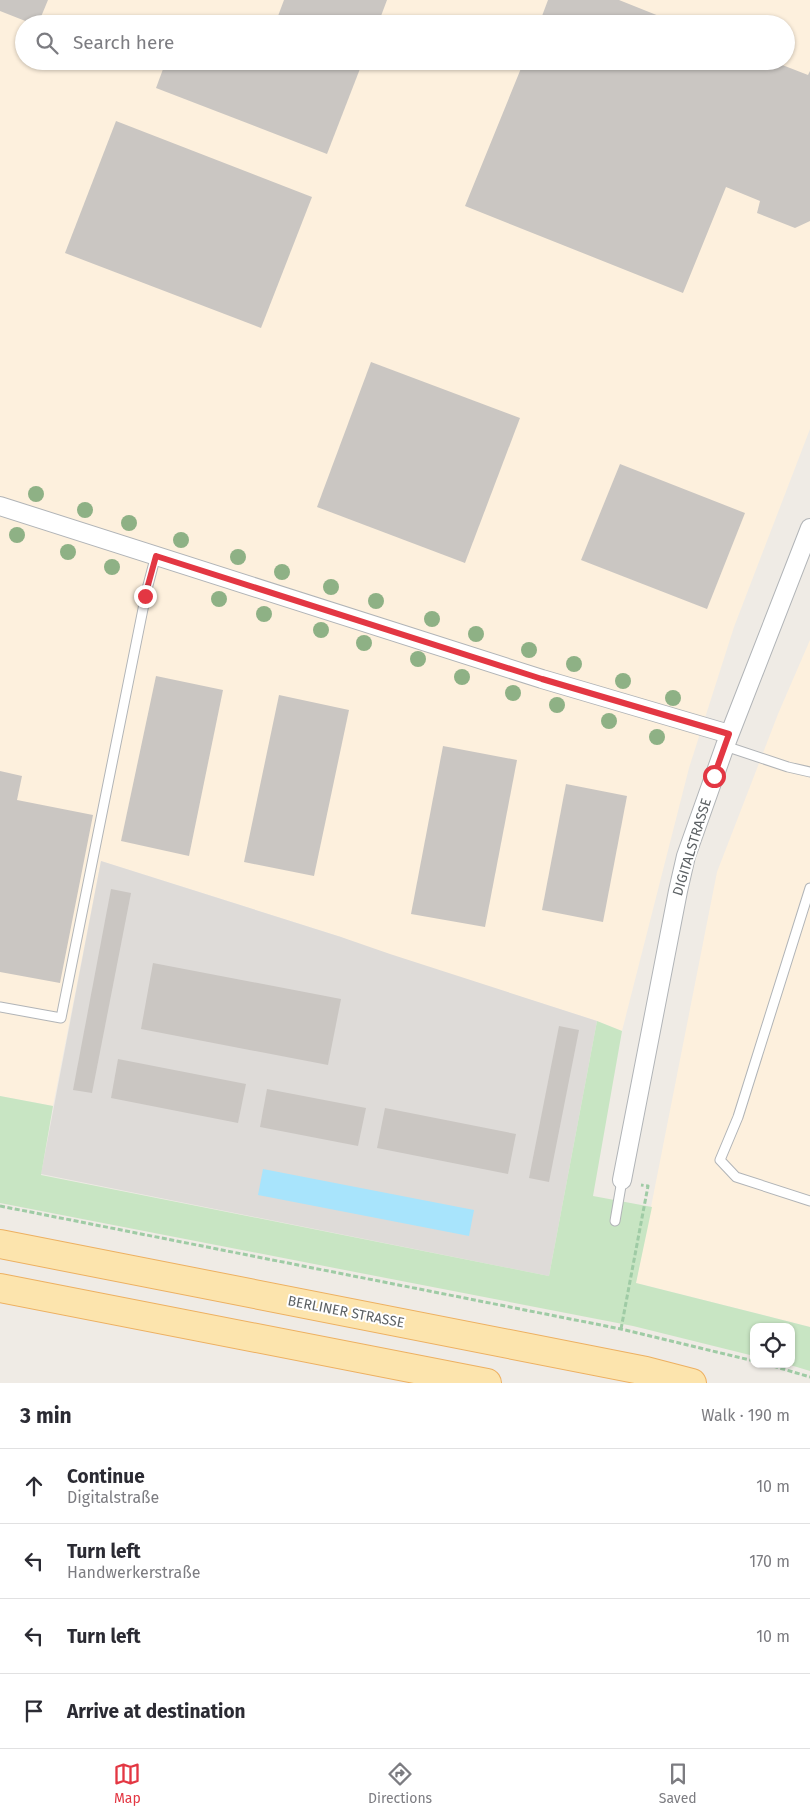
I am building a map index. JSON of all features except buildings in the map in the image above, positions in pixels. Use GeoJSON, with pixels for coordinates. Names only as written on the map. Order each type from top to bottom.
{"type":"FeatureCollection","features":[{"type":"Feature","properties":{"kind":"main road","name":"BERLINER STRASSE"},"geometry":{"type":"LineString","coordinates":[[0,1244],[636,1369],[692,1383]]}},
{"type":"Feature","properties":{"kind":"main road"},"geometry":{"type":"LineString","coordinates":[[0,1288],[487,1383]]}},
{"type":"Feature","properties":{"kind":"street"},"geometry":{"type":"LineString","coordinates":[[0,506],[727,740]]}},
{"type":"Feature","properties":{"kind":"street","name":"DIGITALSTRASSE"},"geometry":{"type":"LineString","coordinates":[[622,1180],[686,856],[727,740],[810,528]]}},
{"type":"Feature","properties":{"kind":"lane"},"geometry":{"type":"LineString","coordinates":[[0,1007],[61,1018],[146,589],[156,556]]}},
{"type":"Feature","properties":{"kind":"lane"},"geometry":{"type":"LineString","coordinates":[[727,740],[788,767],[810,772]]}},
{"type":"Feature","properties":{"kind":"lane"},"geometry":{"type":"LineString","coordinates":[[810,888],[738,1117],[720,1160],[736,1177],[810,1201]]}},
{"type":"Feature","properties":{"kind":"lane"},"geometry":{"type":"LineString","coordinates":[[616,1221],[622,1180]]}},
{"type":"Feature","properties":{"kind":"path"},"geometry":{"type":"LineString","coordinates":[[621,1328],[648,1186],[622,1180]]}},
{"type":"Feature","properties":{"kind":"path"},"geometry":{"type":"LineString","coordinates":[[0,1206],[621,1328],[750,1360]]}},
{"type":"Feature","properties":{"kind":"path"},"geometry":{"type":"LineString","coordinates":[[780,1368],[810,1377]]}},
{"type":"Feature","properties":{"kind":"shaded area"},"geometry":{"type":"Polygon","coordinates":[[[0,0],[810,0],[810,429],[734,627],[689,768],[622,1031],[597,1021],[364,947],[341,937],[101,861],[53,1106],[0,1096],[0,0]]]}},
{"type":"Feature","properties":{"kind":"shaded area"},"geometry":{"type":"Polygon","coordinates":[[[810,640],[810,1327],[636,1283],[717,872],[778,714],[810,640]]]}},
{"type":"Feature","properties":{"kind":"shaded area"},"geometry":{"type":"Polygon","coordinates":[[[101,861],[597,1021],[549,1276],[41,1174],[101,861]]]}},
{"type":"Feature","properties":{"kind":"green space"},"geometry":{"type":"Polygon","coordinates":[[[597,1021],[622,1031],[593,1196],[652,1207],[636,1283],[794,1323],[750,1323],[750,1355],[633,1326],[0,1203],[0,1096],[53,1106],[41,1175],[549,1276],[597,1021]]]}},
{"type":"Feature","properties":{"kind":"green space"},"geometry":{"type":"Polygon","coordinates":[[[795,1323],[810,1327],[810,1371],[795,1366],[795,1323]]]}},
{"type":"Feature","properties":{"kind":"water"},"geometry":{"type":"Polygon","coordinates":[[[263,1169],[474,1210],[469,1236],[258,1195],[263,1169]]]}},
{"type":"Feature","properties":{"kind":"route"},"geometry":{"type":"LineString","coordinates":[[145,596],[156,556],[542,679],[676,720],[729,734],[714,776]]}}]}
